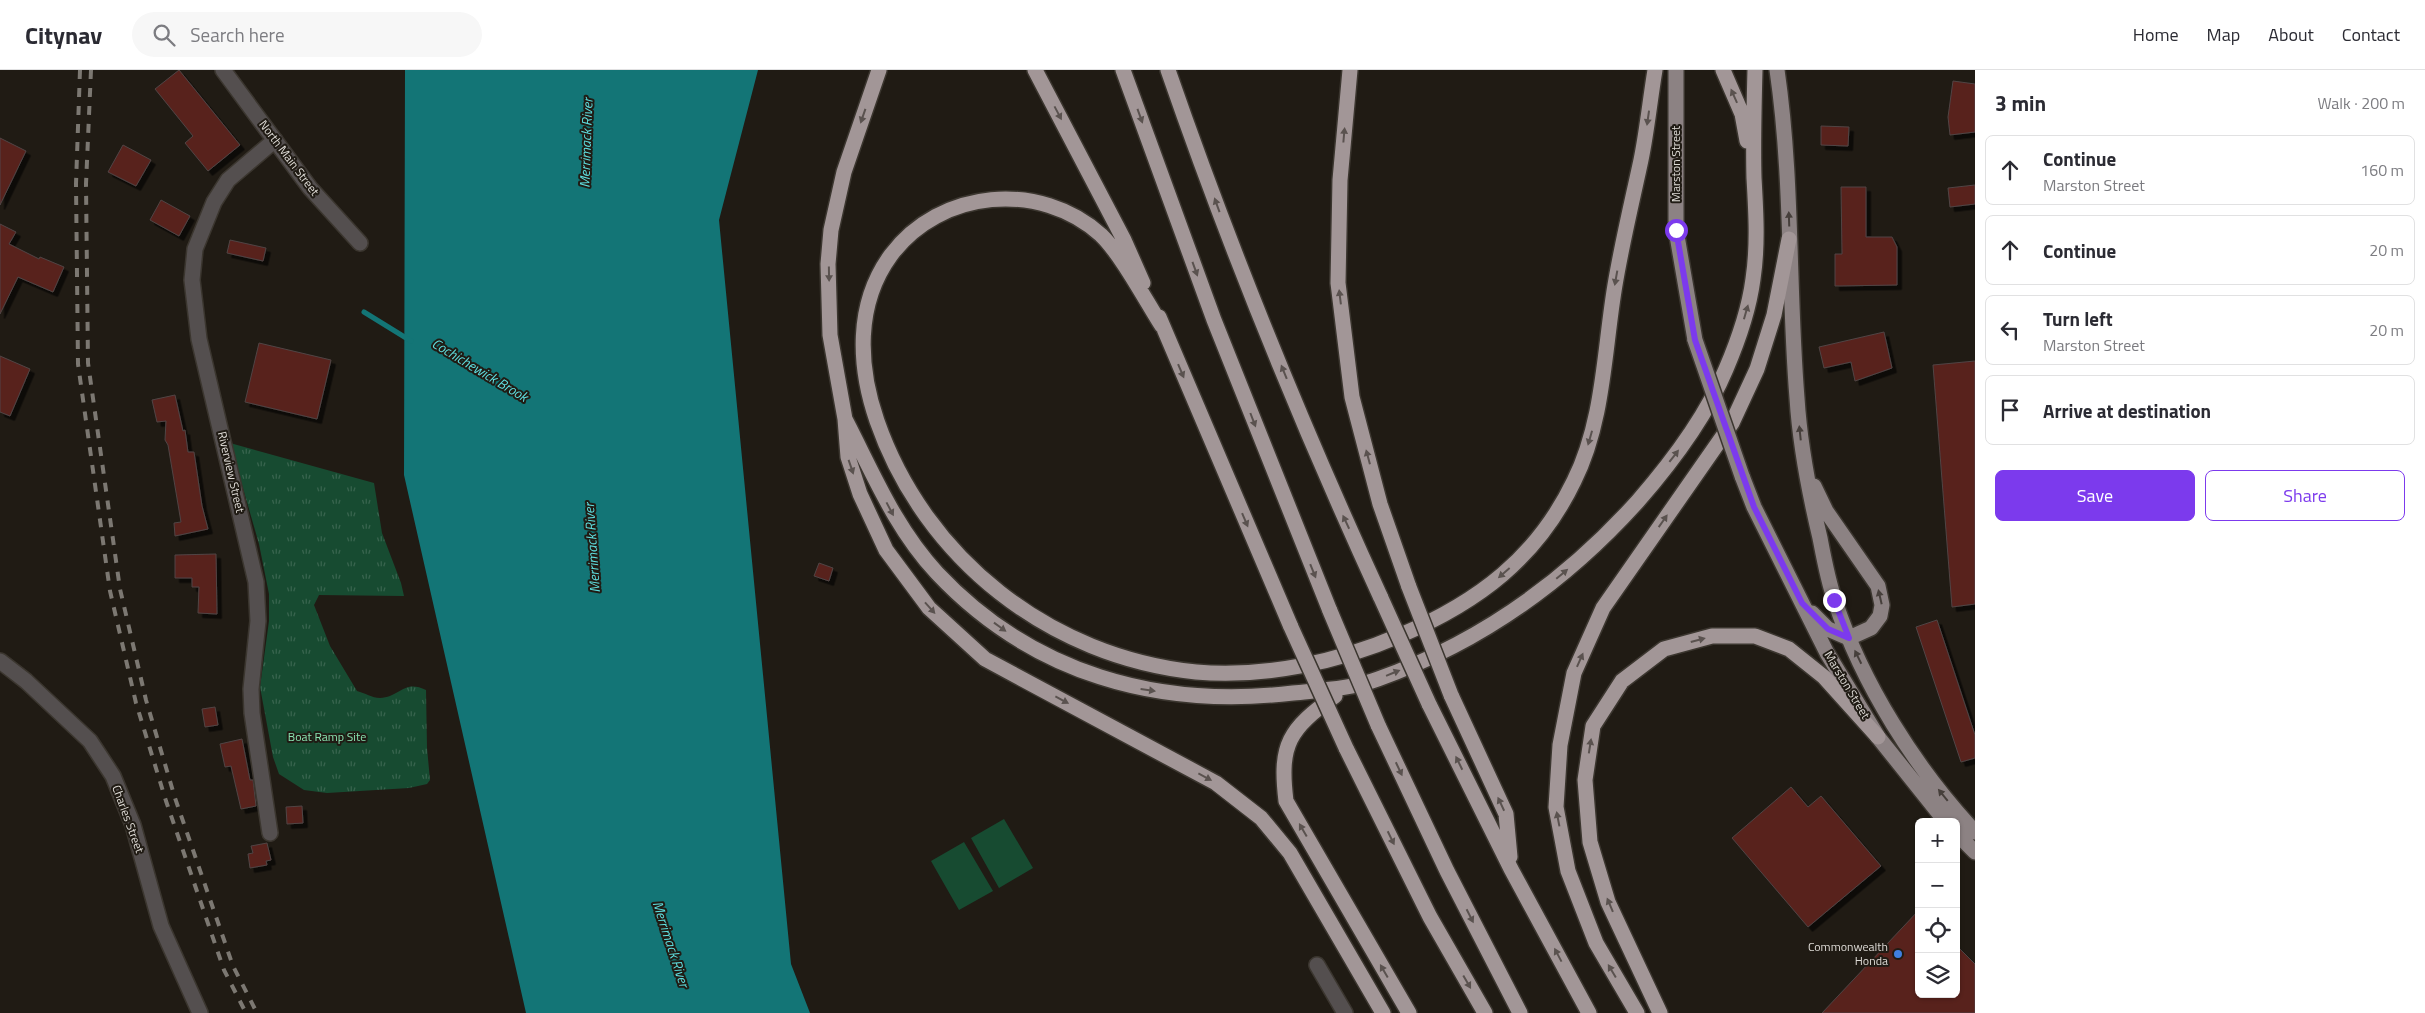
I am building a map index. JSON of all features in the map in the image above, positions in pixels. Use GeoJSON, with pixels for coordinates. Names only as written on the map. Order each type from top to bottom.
{"type":"FeatureCollection","features":[{"type":"Feature","properties":{"kind":"highway"},"geometry":{"type":"LineString","coordinates":[[880,70],[844,172],[832,230],[828,264],[830,335],[845,419],[848,457],[860,494],[886,550],[929,608],[985,659],[1216,783],[1261,818],[1290,853],[1383,1013]]}},
{"type":"Feature","properties":{"kind":"highway"},"geometry":{"type":"LineString","coordinates":[[1035,70],[1124,240],[1291,627],[1346,748],[1430,917],[1484,1013]]}},
{"type":"Feature","properties":{"kind":"highway"},"geometry":{"type":"LineString","coordinates":[[1123,70],[1214,320],[1330,611],[1378,725],[1447,871],[1520,1013]]}},
{"type":"Feature","properties":{"kind":"highway"},"geometry":{"type":"LineString","coordinates":[[1168,70],[1225,226],[1336,500],[1429,704],[1511,869],[1589,1013]]}},
{"type":"Feature","properties":{"kind":"highway"},"geometry":{"type":"LineString","coordinates":[[1350,70],[1340,180],[1338,284],[1352,396],[1380,504],[1409,587],[1451,695],[1506,814],[1511,869]]}},
{"type":"Feature","properties":{"kind":"highway"},"geometry":{"type":"LineString","coordinates":[[1162,326],[1104,238],[1078,219],[1050,205],[1020,198],[990,199],[960,205],[916,230],[892,253],[883,266],[870,294],[864,320],[864,367],[871,403],[893,461],[925,516],[976,574],[1009,601],[1073,638],[1135,660],[1201,672],[1263,670],[1327,660],[1369,648],[1443,616],[1473,598],[1512,567],[1556,513],[1575,480],[1596,415],[1620,258],[1642,156],[1655,70]]}},
{"type":"Feature","properties":{"kind":"highway"},"geometry":{"type":"LineString","coordinates":[[1722,70],[1742,114],[1754,177]]}},
{"type":"Feature","properties":{"kind":"highway"},"geometry":{"type":"LineString","coordinates":[[845,419],[894,518],[930,565],[987,617],[1026,643],[1060,662],[1133,688],[1186,695],[1254,698],[1346,687],[1376,680],[1464,641],[1509,615],[1586,554],[1618,523],[1647,490],[1699,419],[1725,372],[1746,312],[1753,281],[1757,214],[1754,177],[1754,70]]}},
{"type":"Feature","properties":{"kind":"highway"},"geometry":{"type":"LineString","coordinates":[[1637,1013],[1596,943],[1568,871],[1564,853],[1556,807],[1560,745],[1574,673],[1603,608],[1732,423],[1757,369],[1774,315],[1789,239]]}},
{"type":"Feature","properties":{"kind":"highway"},"geometry":{"type":"LineString","coordinates":[[1660,1013],[1608,902],[1590,842],[1585,780],[1593,726],[1622,681],[1664,649],[1712,636],[1755,636],[1789,649],[1824,677],[1878,737]]}},
{"type":"Feature","properties":{"kind":"highway"},"geometry":{"type":"LineString","coordinates":[[1346,687],[1309,715],[1288,740],[1282,771],[1286,801],[1409,1013]]}},
{"type":"Feature","properties":{"kind":"main road","name":"Marston Street"},"geometry":{"type":"LineString","coordinates":[[1778,70],[1784,118],[1797,399],[1804,465],[1834,600],[1849,638],[1884,706],[1912,753],[1940,791],[1975,832]]}},
{"type":"Feature","properties":{"kind":"main road","name":"Marston Street"},"geometry":{"type":"LineString","coordinates":[[1675,76],[1676,230],[1695,340],[1742,476],[1754,507],[1827,653],[1878,737],[1943,818]]}},
{"type":"Feature","properties":{"kind":"main road"},"geometry":{"type":"LineString","coordinates":[[1802,603],[1828,629],[1849,638],[1871,628],[1880,616],[1882,605],[1878,586],[1826,511],[1804,465]]}},
{"type":"Feature","properties":{"kind":"main road"},"geometry":{"type":"LineString","coordinates":[[1960,837],[1975,852]]}},
{"type":"Feature","properties":{"kind":"street","name":"North Main Street"},"geometry":{"type":"LineString","coordinates":[[223,70],[310,188],[360,242]]}},
{"type":"Feature","properties":{"kind":"street","name":"Riverview Street"},"geometry":{"type":"LineString","coordinates":[[270,833],[252,713],[251,689],[258,621],[256,582],[200,339],[192,280],[195,249],[214,202],[228,180],[274,140]]}},
{"type":"Feature","properties":{"kind":"street","name":"Charles Street"},"geometry":{"type":"LineString","coordinates":[[0,661],[33,686],[90,741],[112,776],[133,825],[161,926],[200,1013]]}},
{"type":"Feature","properties":{"kind":"street"},"geometry":{"type":"LineString","coordinates":[[1317,965],[1345,1013]]}},
{"type":"Feature","properties":{"kind":"green space","name":"Boat Ramp Site"},"geometry":{"type":"Polygon","coordinates":[[[230,443],[374,483],[382,533],[404,596],[319,595],[314,605],[330,646],[357,691],[380,698],[393,695],[412,686],[426,690],[427,748],[430,780],[427,784],[409,788],[327,793],[304,790],[279,774],[273,757],[260,687],[269,621],[269,594],[259,544],[230,443]]]}},
{"type":"Feature","properties":{"kind":"green space"},"geometry":{"type":"Polygon","coordinates":[[[1004,819],[1033,868],[999,888],[971,838],[1004,819]]]}},
{"type":"Feature","properties":{"kind":"green space"},"geometry":{"type":"Polygon","coordinates":[[[964,842],[993,891],[959,910],[931,861],[964,842]]]}},
{"type":"Feature","properties":{"kind":"water","name":"Merrimack River"},"geometry":{"type":"Polygon","coordinates":[[[405,70],[758,70],[719,220],[791,964],[810,1013],[526,1013],[404,475],[405,70]]]}},
{"type":"Feature","properties":{"kind":"building"},"geometry":{"type":"Polygon","coordinates":[[[179,70],[240,145],[208,171],[185,143],[193,136],[155,89],[179,70]]]}},
{"type":"Feature","properties":{"kind":"building"},"geometry":{"type":"Polygon","coordinates":[[[1953,81],[1975,84],[1975,132],[1950,135],[1948,117],[1953,81]]]}},
{"type":"Feature","properties":{"kind":"building"},"geometry":{"type":"Polygon","coordinates":[[[1821,126],[1849,127],[1848,146],[1821,145],[1821,126]]]}},
{"type":"Feature","properties":{"kind":"building"},"geometry":{"type":"Polygon","coordinates":[[[0,138],[26,151],[0,205],[0,138]]]}},
{"type":"Feature","properties":{"kind":"building"},"geometry":{"type":"Polygon","coordinates":[[[123,145],[151,160],[136,186],[108,172],[123,145]]]}},
{"type":"Feature","properties":{"kind":"building"},"geometry":{"type":"Polygon","coordinates":[[[1975,185],[1975,204],[1950,207],[1948,188],[1975,185]]]}},
{"type":"Feature","properties":{"kind":"building"},"geometry":{"type":"Polygon","coordinates":[[[1841,187],[1866,187],[1866,237],[1892,237],[1897,247],[1897,285],[1835,286],[1835,254],[1842,254],[1841,187]]]}},
{"type":"Feature","properties":{"kind":"building"},"geometry":{"type":"Polygon","coordinates":[[[161,200],[190,216],[179,236],[150,220],[161,200]]]}},
{"type":"Feature","properties":{"kind":"building"},"geometry":{"type":"Polygon","coordinates":[[[0,224],[16,232],[9,244],[39,259],[40,257],[64,267],[53,292],[18,277],[0,314],[0,224]]]}},
{"type":"Feature","properties":{"kind":"building"},"geometry":{"type":"Polygon","coordinates":[[[230,240],[266,248],[263,261],[227,253],[230,240]]]}},
{"type":"Feature","properties":{"kind":"building"},"geometry":{"type":"Polygon","coordinates":[[[1884,332],[1892,368],[1855,381],[1851,362],[1824,368],[1819,347],[1884,332]]]}},
{"type":"Feature","properties":{"kind":"building"},"geometry":{"type":"Polygon","coordinates":[[[259,343],[331,360],[317,419],[245,402],[259,343]]]}},
{"type":"Feature","properties":{"kind":"building"},"geometry":{"type":"Polygon","coordinates":[[[0,356],[30,369],[10,416],[0,412],[0,356]]]}},
{"type":"Feature","properties":{"kind":"building"},"geometry":{"type":"Polygon","coordinates":[[[1975,361],[1975,604],[1952,607],[1933,365],[1975,361]]]}},
{"type":"Feature","properties":{"kind":"building"},"geometry":{"type":"Polygon","coordinates":[[[175,395],[183,431],[185,430],[188,452],[194,452],[202,506],[208,529],[175,536],[174,523],[181,522],[168,445],[165,440],[166,421],[157,422],[152,400],[175,395]]]}},
{"type":"Feature","properties":{"kind":"building"},"geometry":{"type":"Polygon","coordinates":[[[216,554],[217,614],[198,613],[199,587],[192,587],[192,578],[175,578],[175,555],[216,554]]]}},
{"type":"Feature","properties":{"kind":"building"},"geometry":{"type":"Polygon","coordinates":[[[819,563],[833,568],[829,581],[814,576],[819,563]]]}},
{"type":"Feature","properties":{"kind":"building"},"geometry":{"type":"Polygon","coordinates":[[[1937,620],[1975,735],[1975,758],[1961,762],[1916,627],[1937,620]]]}},
{"type":"Feature","properties":{"kind":"building"},"geometry":{"type":"Polygon","coordinates":[[[215,707],[218,725],[205,727],[202,709],[215,707]]]}},
{"type":"Feature","properties":{"kind":"building"},"geometry":{"type":"Polygon","coordinates":[[[242,739],[250,780],[253,780],[256,806],[241,809],[231,766],[225,767],[220,744],[242,739]]]}},
{"type":"Feature","properties":{"kind":"building"},"geometry":{"type":"Polygon","coordinates":[[[1791,787],[1808,807],[1821,796],[1881,866],[1808,927],[1732,838],[1791,787]]]}},
{"type":"Feature","properties":{"kind":"building"},"geometry":{"type":"Polygon","coordinates":[[[302,806],[303,823],[287,824],[286,807],[302,806]]]}},
{"type":"Feature","properties":{"kind":"building"},"geometry":{"type":"Polygon","coordinates":[[[267,843],[271,860],[266,861],[267,865],[250,868],[248,854],[253,853],[251,846],[267,843]]]}},
{"type":"Feature","properties":{"kind":"building","name":"Commonwealth Honda"},"geometry":{"type":"Polygon","coordinates":[[[1915,914],[1915,998],[1960,998],[1960,949],[1975,964],[1975,1013],[1822,1013],[1915,914]]]}},
{"type":"Feature","properties":{"kind":"waterway","name":"Cochichewick Brook"},"geometry":{"type":"LineString","coordinates":[[364,312],[411,341]]}},
{"type":"Feature","properties":{"kind":"railway"},"geometry":{"type":"LineString","coordinates":[[80,70],[76,184],[78,364],[110,591],[136,703],[166,801],[224,970],[246,1013]]}},
{"type":"Feature","properties":{"kind":"railway"},"geometry":{"type":"LineString","coordinates":[[91,70],[86,184],[88,363],[120,589],[146,700],[175,798],[233,966],[257,1013]]}},
{"type":"Feature","properties":{"kind":"place","name":"Commonwealth Honda"},"geometry":{"type":"Point","coordinates":[1898,954]}},
{"type":"Feature","properties":{"kind":"route"},"geometry":{"type":"LineString","coordinates":[[1676,230],[1695,340],[1754,507],[1802,603],[1828,629],[1849,638],[1834,600]]}}]}
